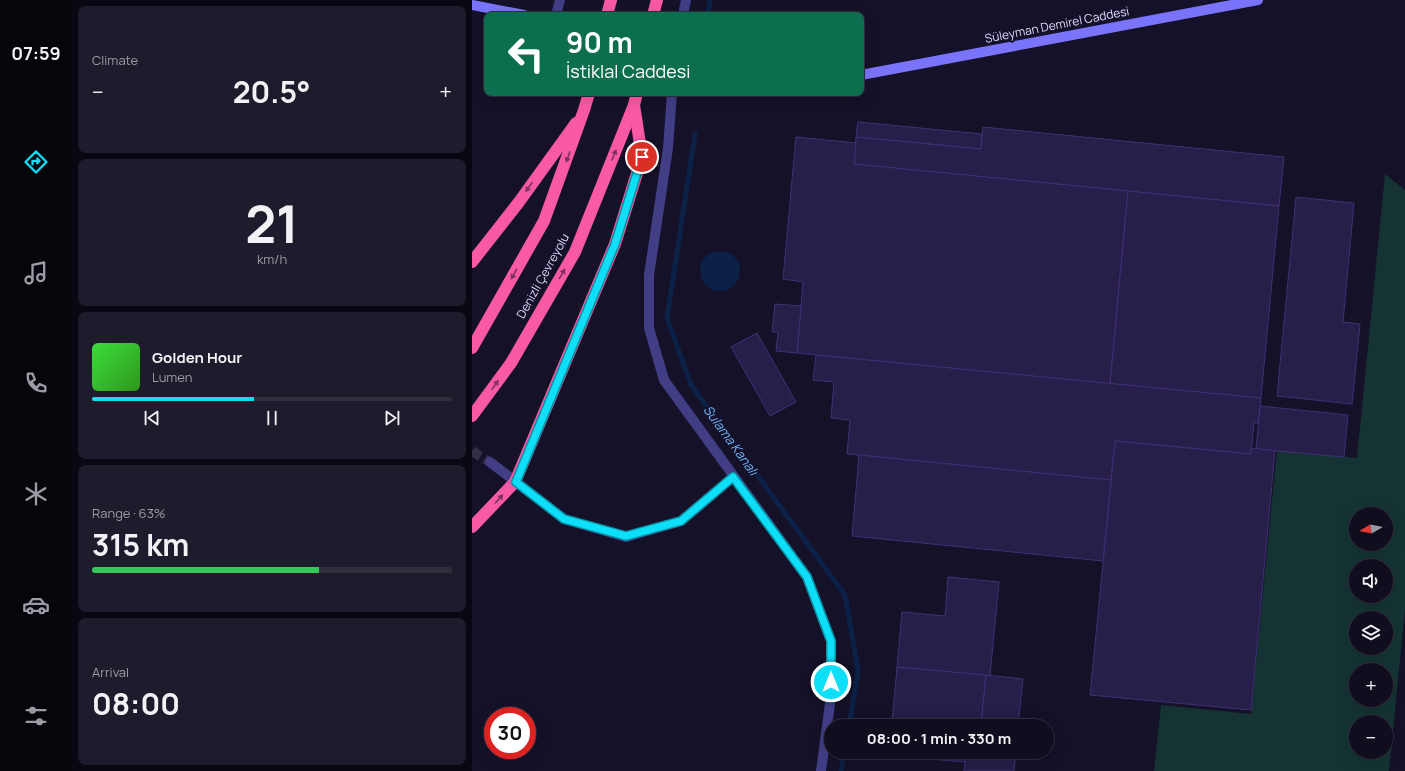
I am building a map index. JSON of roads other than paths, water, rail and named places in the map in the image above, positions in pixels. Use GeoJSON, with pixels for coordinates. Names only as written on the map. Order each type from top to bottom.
{"type":"FeatureCollection","features":[{"type":"Feature","properties":{"kind":"highway"},"geometry":{"type":"LineString","coordinates":[[609,12],[611,0]]}},
{"type":"Feature","properties":{"kind":"highway"},"geometry":{"type":"LineString","coordinates":[[654,12],[657,0]]}},
{"type":"Feature","properties":{"kind":"highway"},"geometry":{"type":"LineString","coordinates":[[472,348],[544,221],[588,96]]}},
{"type":"Feature","properties":{"kind":"highway"},"geometry":{"type":"LineString","coordinates":[[472,527],[516,482],[617,237],[642,157],[635,99]]}},
{"type":"Feature","properties":{"kind":"highway","name":"Denizli Çevreyolu"},"geometry":{"type":"LineString","coordinates":[[472,416],[511,363],[575,252],[635,99]]}},
{"type":"Feature","properties":{"kind":"highway"},"geometry":{"type":"LineString","coordinates":[[472,262],[519,202],[584,110]]}},
{"type":"Feature","properties":{"kind":"street"},"geometry":{"type":"LineString","coordinates":[[557,12],[560,0]]}},
{"type":"Feature","properties":{"kind":"street"},"geometry":{"type":"LineString","coordinates":[[684,12],[686,0]]}},
{"type":"Feature","properties":{"kind":"street","name":"Süleyman Demirel Caddesi"},"geometry":{"type":"LineString","coordinates":[[864,74],[1258,0]]}},
{"type":"Feature","properties":{"kind":"street"},"geometry":{"type":"LineString","coordinates":[[472,5],[508,12]]}},
{"type":"Feature","properties":{"kind":"street"},"geometry":{"type":"LineString","coordinates":[[672,96],[668,148],[649,275],[649,328],[664,380],[807,577],[831,641],[831,696],[821,771]]}},
{"type":"Feature","properties":{"kind":"street"},"geometry":{"type":"LineString","coordinates":[[490,462],[564,519],[626,536],[681,521],[733,477]]}},
{"type":"Feature","properties":{"kind":"water"},"geometry":{"type":"Polygon","coordinates":[[[724,251],[731,254],[737,260],[740,271],[739,279],[731,288],[724,291],[716,291],[709,288],[701,279],[700,267],[703,260],[712,252],[724,251]]]}},
{"type":"Feature","properties":{"kind":"waterway"},"geometry":{"type":"LineString","coordinates":[[708,12],[710,0]]}},
{"type":"Feature","properties":{"kind":"waterway","name":"Sulama Kanalı"},"geometry":{"type":"LineString","coordinates":[[695,134],[667,318],[691,385],[845,595],[858,670],[850,719]]}},
{"type":"Feature","properties":{"kind":"waterway","name":"Sulama Kanalı"},"geometry":{"type":"LineString","coordinates":[[841,771],[843,759]]}},
{"type":"Feature","properties":{"kind":"tunnel"},"geometry":{"type":"LineString","coordinates":[[472,451],[490,462]]}}]}
